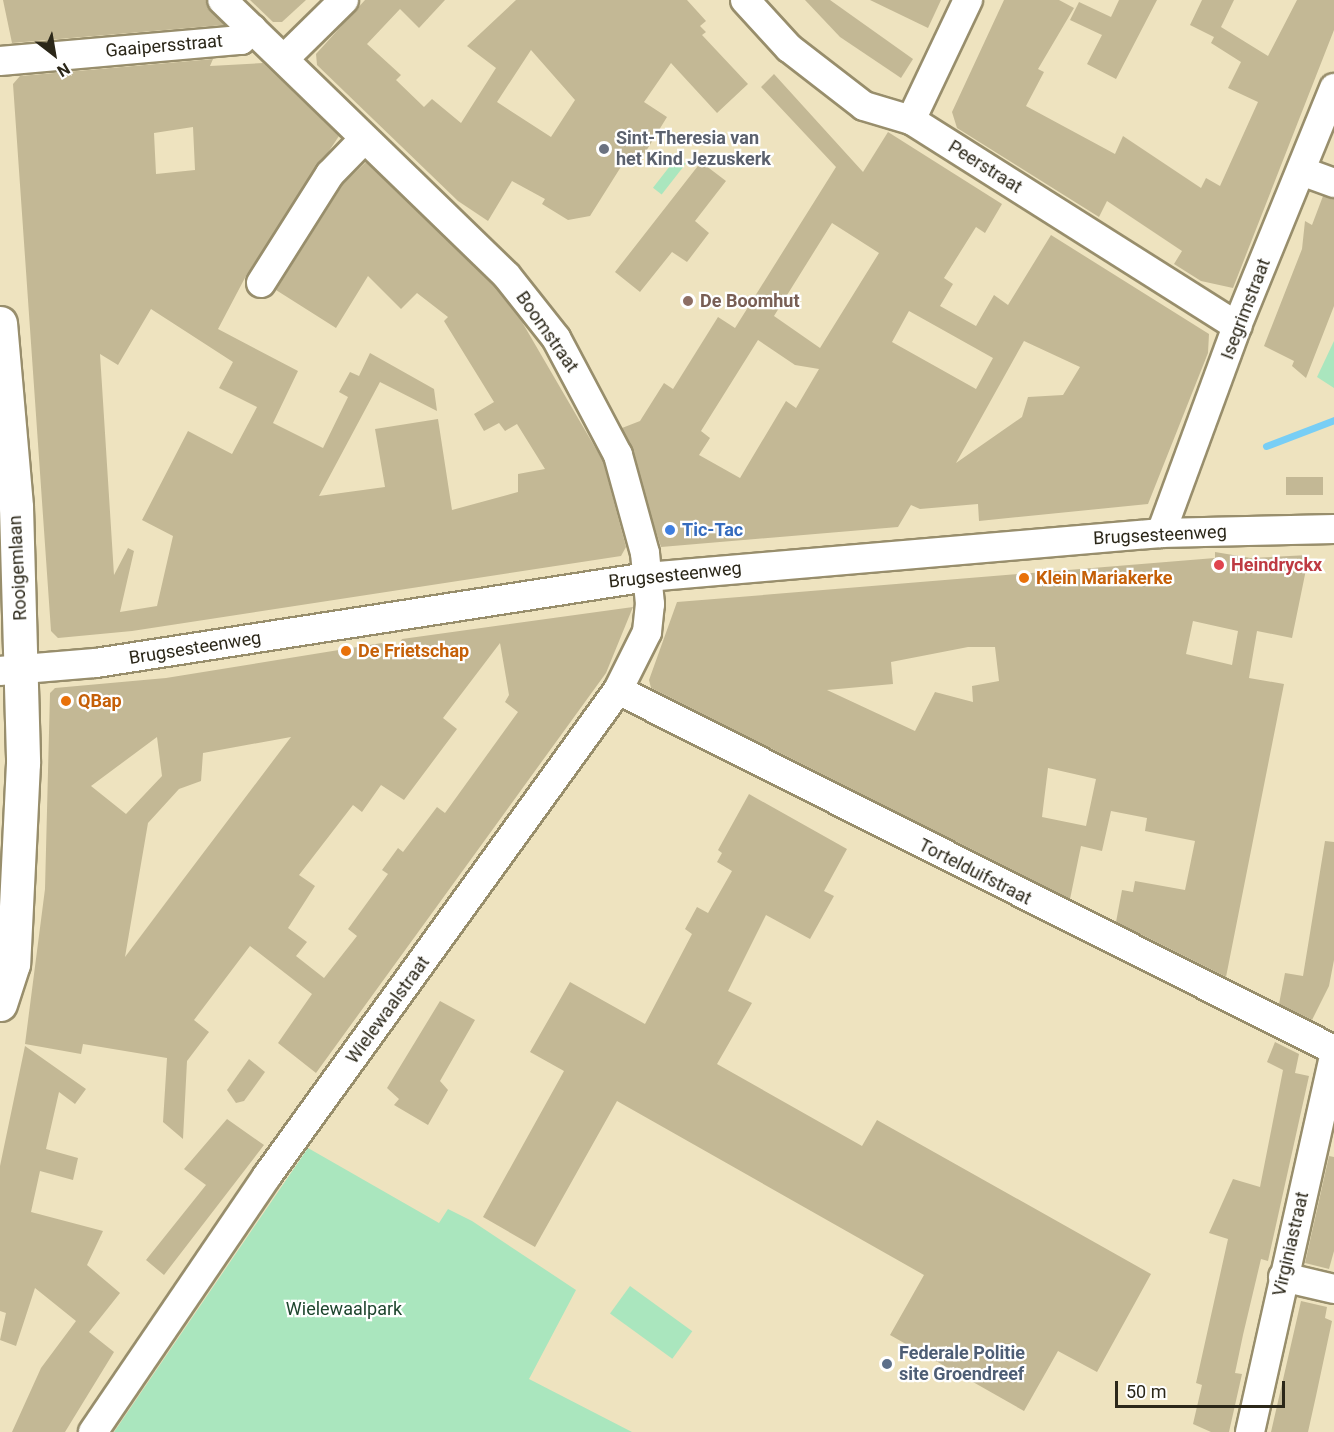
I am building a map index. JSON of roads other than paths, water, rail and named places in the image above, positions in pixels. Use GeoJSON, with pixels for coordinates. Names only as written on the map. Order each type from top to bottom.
{"type":"FeatureCollection","features":[{"type":"Feature","properties":{"kind":"main road","name":"Rooigemlaan"},"geometry":{"type":"LineString","coordinates":[[0,323],[16,507],[11,670],[17,903],[13,964],[0,1004]]}},
{"type":"Feature","properties":{"kind":"street","name":"Boomstraat"},"geometry":{"type":"LineString","coordinates":[[222,0],[506,275],[556,338],[618,455],[647,577]]}},
{"type":"Feature","properties":{"kind":"street"},"geometry":{"type":"LineString","coordinates":[[284,59],[344,0]]}},
{"type":"Feature","properties":{"kind":"street","name":"Peerstraat"},"geometry":{"type":"LineString","coordinates":[[745,0],[789,48],[864,106],[911,120],[1237,326]]}},
{"type":"Feature","properties":{"kind":"street"},"geometry":{"type":"LineString","coordinates":[[911,120],[968,0]]}},
{"type":"Feature","properties":{"kind":"street","name":"Gaaipersstraat"},"geometry":{"type":"LineString","coordinates":[[0,61],[241,40],[252,28]]}},
{"type":"Feature","properties":{"kind":"street","name":"Isegrimstraat"},"geometry":{"type":"LineString","coordinates":[[1161,533],[1237,326],[1334,88]]}},
{"type":"Feature","properties":{"kind":"street"},"geometry":{"type":"LineString","coordinates":[[261,283],[330,174],[364,139]]}},
{"type":"Feature","properties":{"kind":"street"},"geometry":{"type":"LineString","coordinates":[[1301,171],[1334,183]]}},
{"type":"Feature","properties":{"kind":"street","name":"Brugsesteenweg"},"geometry":{"type":"LineString","coordinates":[[11,670],[200,648],[647,577],[1161,533],[1334,529]]}},
{"type":"Feature","properties":{"kind":"street","name":"Wielewaalstraat"},"geometry":{"type":"LineString","coordinates":[[93,1432],[267,1176],[618,690],[647,632],[647,577]]}},
{"type":"Feature","properties":{"kind":"street","name":"Tortelduifstraat"},"geometry":{"type":"LineString","coordinates":[[618,690],[1334,1050]]}},
{"type":"Feature","properties":{"kind":"street","name":"Virginiastraat"},"geometry":{"type":"LineString","coordinates":[[1250,1432],[1282,1277],[1334,1056]]}},
{"type":"Feature","properties":{"kind":"street"},"geometry":{"type":"LineString","coordinates":[[1282,1277],[1334,1288]]}},
{"type":"Feature","properties":{"kind":"waterway"},"geometry":{"type":"LineString","coordinates":[[1266,446],[1334,420]]}},
{"type":"Feature","properties":{"kind":"place","name":"Sint-Theresia van het Kind Jezuskerk"},"geometry":{"type":"Point","coordinates":[604,149]}},
{"type":"Feature","properties":{"kind":"place","name":"De Boomhut"},"geometry":{"type":"Point","coordinates":[688,301]}},
{"type":"Feature","properties":{"kind":"place","name":"Tic-Tac"},"geometry":{"type":"Point","coordinates":[670,530]}},
{"type":"Feature","properties":{"kind":"place","name":"Heindryckx"},"geometry":{"type":"Point","coordinates":[1219,565]}},
{"type":"Feature","properties":{"kind":"place","name":"Klein Mariakerke"},"geometry":{"type":"Point","coordinates":[1024,578]}},
{"type":"Feature","properties":{"kind":"place","name":"De Frietschap"},"geometry":{"type":"Point","coordinates":[346,651]}},
{"type":"Feature","properties":{"kind":"place","name":"QBap"},"geometry":{"type":"Point","coordinates":[66,701]}},
{"type":"Feature","properties":{"kind":"place","name":"Federale Politie site Groendreef"},"geometry":{"type":"Point","coordinates":[887,1364]}},
{"type":"Feature","properties":{"kind":"park label","name":"Wielewaalpark"},"geometry":{"type":"Point","coordinates":[344,1309]}}]}
